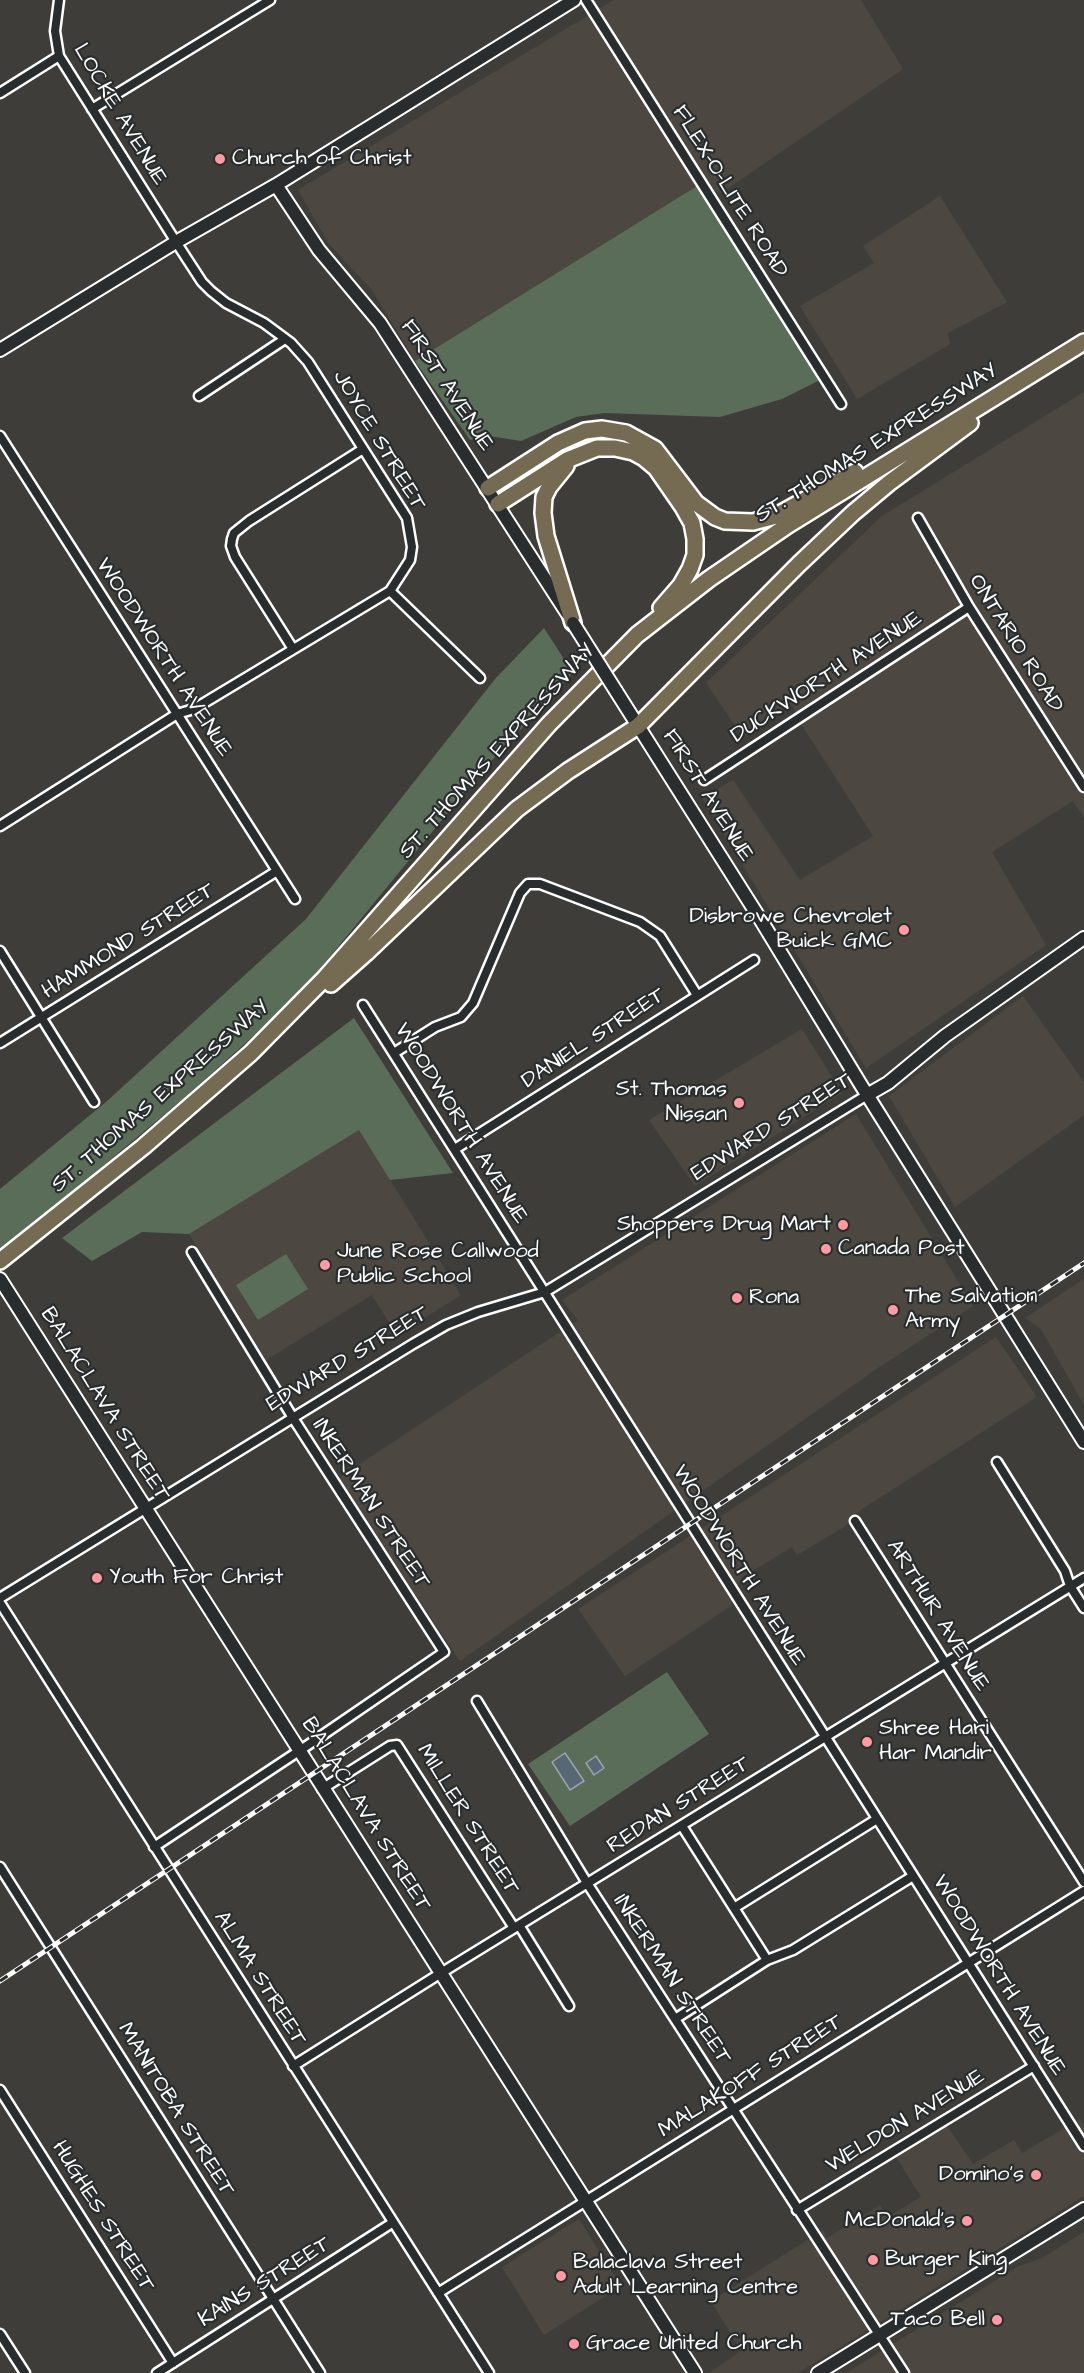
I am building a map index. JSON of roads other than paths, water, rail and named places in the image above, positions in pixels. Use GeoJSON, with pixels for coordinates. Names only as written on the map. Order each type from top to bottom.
{"type":"FeatureCollection","features":[{"type":"Feature","properties":{"kind":"highway"},"geometry":{"type":"LineString","coordinates":[[251,1053],[366,953],[517,809],[568,771],[638,726],[853,513],[957,432],[1084,344]]}},
{"type":"Feature","properties":{"kind":"highway","name":"ST. THOMAS EXPRESSWAY"},"geometry":{"type":"LineString","coordinates":[[0,1262],[143,1147],[251,1053],[324,980],[549,724],[637,635],[709,579],[788,525],[1084,344]]}},
{"type":"Feature","properties":{"kind":"highway"},"geometry":{"type":"LineString","coordinates":[[488,488],[571,436],[585,431],[614,430],[639,438],[655,449],[689,495],[704,510],[725,520],[753,522],[786,511],[903,444],[946,427]]}},
{"type":"Feature","properties":{"kind":"highway"},"geometry":{"type":"LineString","coordinates":[[498,504],[567,460],[597,448],[615,448],[633,452],[656,468],[692,523],[695,547],[690,569],[670,598],[637,635]]}},
{"type":"Feature","properties":{"kind":"highway"},"geometry":{"type":"LineString","coordinates":[[573,623],[546,536],[543,513],[544,497],[557,475],[575,459],[589,451]]}},
{"type":"Feature","properties":{"kind":"main road"},"geometry":{"type":"LineString","coordinates":[[0,350],[176,242],[276,185],[574,0]]}},
{"type":"Feature","properties":{"kind":"main road","name":"FIRST AVENUE"},"geometry":{"type":"LineString","coordinates":[[276,185],[315,245],[380,323],[488,488],[762,922],[867,1095],[1084,1442]]}},
{"type":"Feature","properties":{"kind":"main road","name":"EDWARD STREET"},"geometry":{"type":"LineString","coordinates":[[867,1095],[888,1083],[945,1036],[1084,938]]}},
{"type":"Feature","properties":{"kind":"main road","name":"BALACLAVA STREET"},"geometry":{"type":"LineString","coordinates":[[2,1282],[695,2373]]}},
{"type":"Feature","properties":{"kind":"main road"},"geometry":{"type":"LineString","coordinates":[[818,2373],[1084,2209]]}},
{"type":"Feature","properties":{"kind":"street","name":"LOCKE AVENUE"},"geometry":{"type":"LineString","coordinates":[[59,0],[55,31],[59,56],[176,242]]}},
{"type":"Feature","properties":{"kind":"street"},"geometry":{"type":"LineString","coordinates":[[92,109],[270,0]]}},
{"type":"Feature","properties":{"kind":"street","name":"FLEX-O-LITE ROAD"},"geometry":{"type":"LineString","coordinates":[[586,0],[841,404]]}},
{"type":"Feature","properties":{"kind":"street"},"geometry":{"type":"LineString","coordinates":[[0,93],[59,56]]}},
{"type":"Feature","properties":{"kind":"street","name":"JOYCE STREET"},"geometry":{"type":"LineString","coordinates":[[176,242],[202,282],[211,291],[226,303],[264,323],[298,349],[396,500],[410,527],[410,560],[390,591]]}},
{"type":"Feature","properties":{"kind":"street"},"geometry":{"type":"LineString","coordinates":[[199,396],[285,339]]}},
{"type":"Feature","properties":{"kind":"street","name":"WOODWORTH AVENUE"},"geometry":{"type":"LineString","coordinates":[[0,436],[295,899]]}},
{"type":"Feature","properties":{"kind":"street"},"geometry":{"type":"LineString","coordinates":[[293,650],[235,557],[231,546],[234,533],[249,521],[363,449]]}},
{"type":"Feature","properties":{"kind":"street","name":"ONTARIO ROAD"},"geometry":{"type":"LineString","coordinates":[[918,518],[969,607],[1084,787]]}},
{"type":"Feature","properties":{"kind":"street"},"geometry":{"type":"LineString","coordinates":[[0,825],[177,714],[194,709],[390,591],[480,678]]}},
{"type":"Feature","properties":{"kind":"street","name":"DUCKWORTH AVENUE"},"geometry":{"type":"LineString","coordinates":[[704,780],[969,607]]}},
{"type":"Feature","properties":{"kind":"street","name":"HAMMOND STREET"},"geometry":{"type":"LineString","coordinates":[[0,1042],[277,871]]}},
{"type":"Feature","properties":{"kind":"street"},"geometry":{"type":"LineString","coordinates":[[394,1053],[435,1027],[461,1017],[473,1003],[520,892],[528,884],[540,884],[640,922],[660,936],[696,994]]}},
{"type":"Feature","properties":{"kind":"street"},"geometry":{"type":"LineString","coordinates":[[0,951],[94,1102]]}},
{"type":"Feature","properties":{"kind":"street","name":"DANIEL STREET"},"geometry":{"type":"LineString","coordinates":[[455,1149],[696,994],[754,960]]}},
{"type":"Feature","properties":{"kind":"street","name":"WOODWORTH AVENUE"},"geometry":{"type":"LineString","coordinates":[[363,1005],[394,1053],[422,1103],[455,1149],[1084,2146]]}},
{"type":"Feature","properties":{"kind":"street","name":"EDWARD STREET"},"geometry":{"type":"LineString","coordinates":[[0,1598],[446,1325],[478,1312],[545,1292],[867,1095]]}},
{"type":"Feature","properties":{"kind":"street","name":"INKERMAN STREET"},"geometry":{"type":"LineString","coordinates":[[192,1252],[293,1418],[444,1652],[299,1751]]}},
{"type":"Feature","properties":{"kind":"street"},"geometry":{"type":"LineString","coordinates":[[997,1462],[1065,1571],[1070,1586],[1084,1608]]}},
{"type":"Feature","properties":{"kind":"street","name":"ARTHUR AVENUE"},"geometry":{"type":"LineString","coordinates":[[855,1521],[1084,1882]]}},
{"type":"Feature","properties":{"kind":"street","name":"REDAN STREET"},"geometry":{"type":"LineString","coordinates":[[293,2066],[1084,1578]]}},
{"type":"Feature","properties":{"kind":"street","name":"ALMA STREET"},"geometry":{"type":"LineString","coordinates":[[0,1603],[489,2373]]}},
{"type":"Feature","properties":{"kind":"street","name":"INKERMAN STREET"},"geometry":{"type":"LineString","coordinates":[[477,1701],[587,1883],[904,2373]]}},
{"type":"Feature","properties":{"kind":"street","name":"MILLER STREET"},"geometry":{"type":"LineString","coordinates":[[322,1789],[390,1746],[397,1745],[516,1927]]}},
{"type":"Feature","properties":{"kind":"street"},"geometry":{"type":"LineString","coordinates":[[154,1846],[299,1751]]}},
{"type":"Feature","properties":{"kind":"street"},"geometry":{"type":"LineString","coordinates":[[734,1908],[877,1819]]}},
{"type":"Feature","properties":{"kind":"street"},"geometry":{"type":"LineString","coordinates":[[682,1826],[766,1960]]}},
{"type":"Feature","properties":{"kind":"street","name":"MANITOBA STREET"},"geometry":{"type":"LineString","coordinates":[[0,1867],[320,2373]]}},
{"type":"Feature","properties":{"kind":"street"},"geometry":{"type":"LineString","coordinates":[[675,2019],[766,1960],[793,1950],[913,1876]]}},
{"type":"Feature","properties":{"kind":"street","name":"MALAKOFF STREET"},"geometry":{"type":"LineString","coordinates":[[438,2293],[1084,1891]]}},
{"type":"Feature","properties":{"kind":"street"},"geometry":{"type":"LineString","coordinates":[[516,1927],[569,2006]]}},
{"type":"Feature","properties":{"kind":"street","name":"WELDON AVENUE"},"geometry":{"type":"LineString","coordinates":[[797,2210],[1034,2066]]}},
{"type":"Feature","properties":{"kind":"street","name":"HUGHES STREET"},"geometry":{"type":"LineString","coordinates":[[0,2090],[173,2362]]}},
{"type":"Feature","properties":{"kind":"street","name":"KAINS STREET"},"geometry":{"type":"LineString","coordinates":[[157,2373],[392,2223]]}},
{"type":"Feature","properties":{"kind":"street"},"geometry":{"type":"LineString","coordinates":[[0,2334],[25,2373]]}},
{"type":"Feature","properties":{"kind":"water"},"geometry":{"type":"Polygon","coordinates":[[[565,1753],[584,1781],[570,1790],[552,1762],[565,1753]]]}},
{"type":"Feature","properties":{"kind":"water"},"geometry":{"type":"Polygon","coordinates":[[[596,1756],[604,1768],[594,1775],[586,1763],[596,1756]]]}},
{"type":"Feature","properties":{"kind":"railway"},"geometry":{"type":"LineString","coordinates":[[0,1981],[1084,1263]]}},
{"type":"Feature","properties":{"kind":"place","name":"Church of Christ"},"geometry":{"type":"Point","coordinates":[220,159]}},
{"type":"Feature","properties":{"kind":"place","name":"Disbrowe Chevrolet Buick GMC"},"geometry":{"type":"Point","coordinates":[904,930]}},
{"type":"Feature","properties":{"kind":"place","name":"St. Thomas Nissan"},"geometry":{"type":"Point","coordinates":[739,1103]}},
{"type":"Feature","properties":{"kind":"place","name":"Shoppers Drug Mart"},"geometry":{"type":"Point","coordinates":[843,1225]}},
{"type":"Feature","properties":{"kind":"place","name":"Canada Post"},"geometry":{"type":"Point","coordinates":[826,1249]}},
{"type":"Feature","properties":{"kind":"place","name":"June Rose Callwood Public School"},"geometry":{"type":"Point","coordinates":[325,1265]}},
{"type":"Feature","properties":{"kind":"place","name":"Rona"},"geometry":{"type":"Point","coordinates":[737,1298]}},
{"type":"Feature","properties":{"kind":"place","name":"The Salvation Army"},"geometry":{"type":"Point","coordinates":[893,1310]}},
{"type":"Feature","properties":{"kind":"place","name":"Youth For Christ"},"geometry":{"type":"Point","coordinates":[97,1578]}},
{"type":"Feature","properties":{"kind":"place","name":"Shree Hari Har Mandir"},"geometry":{"type":"Point","coordinates":[867,1742]}},
{"type":"Feature","properties":{"kind":"place","name":"Domino's"},"geometry":{"type":"Point","coordinates":[1036,2175]}},
{"type":"Feature","properties":{"kind":"place","name":"McDonald's"},"geometry":{"type":"Point","coordinates":[967,2221]}},
{"type":"Feature","properties":{"kind":"place","name":"Burger King"},"geometry":{"type":"Point","coordinates":[873,2260]}},
{"type":"Feature","properties":{"kind":"place","name":"Balaclava Street Adult Learning Centre"},"geometry":{"type":"Point","coordinates":[561,2276]}},
{"type":"Feature","properties":{"kind":"place","name":"Taco Bell"},"geometry":{"type":"Point","coordinates":[997,2320]}},
{"type":"Feature","properties":{"kind":"place","name":"Grace United Church"},"geometry":{"type":"Point","coordinates":[574,2344]}}]}
